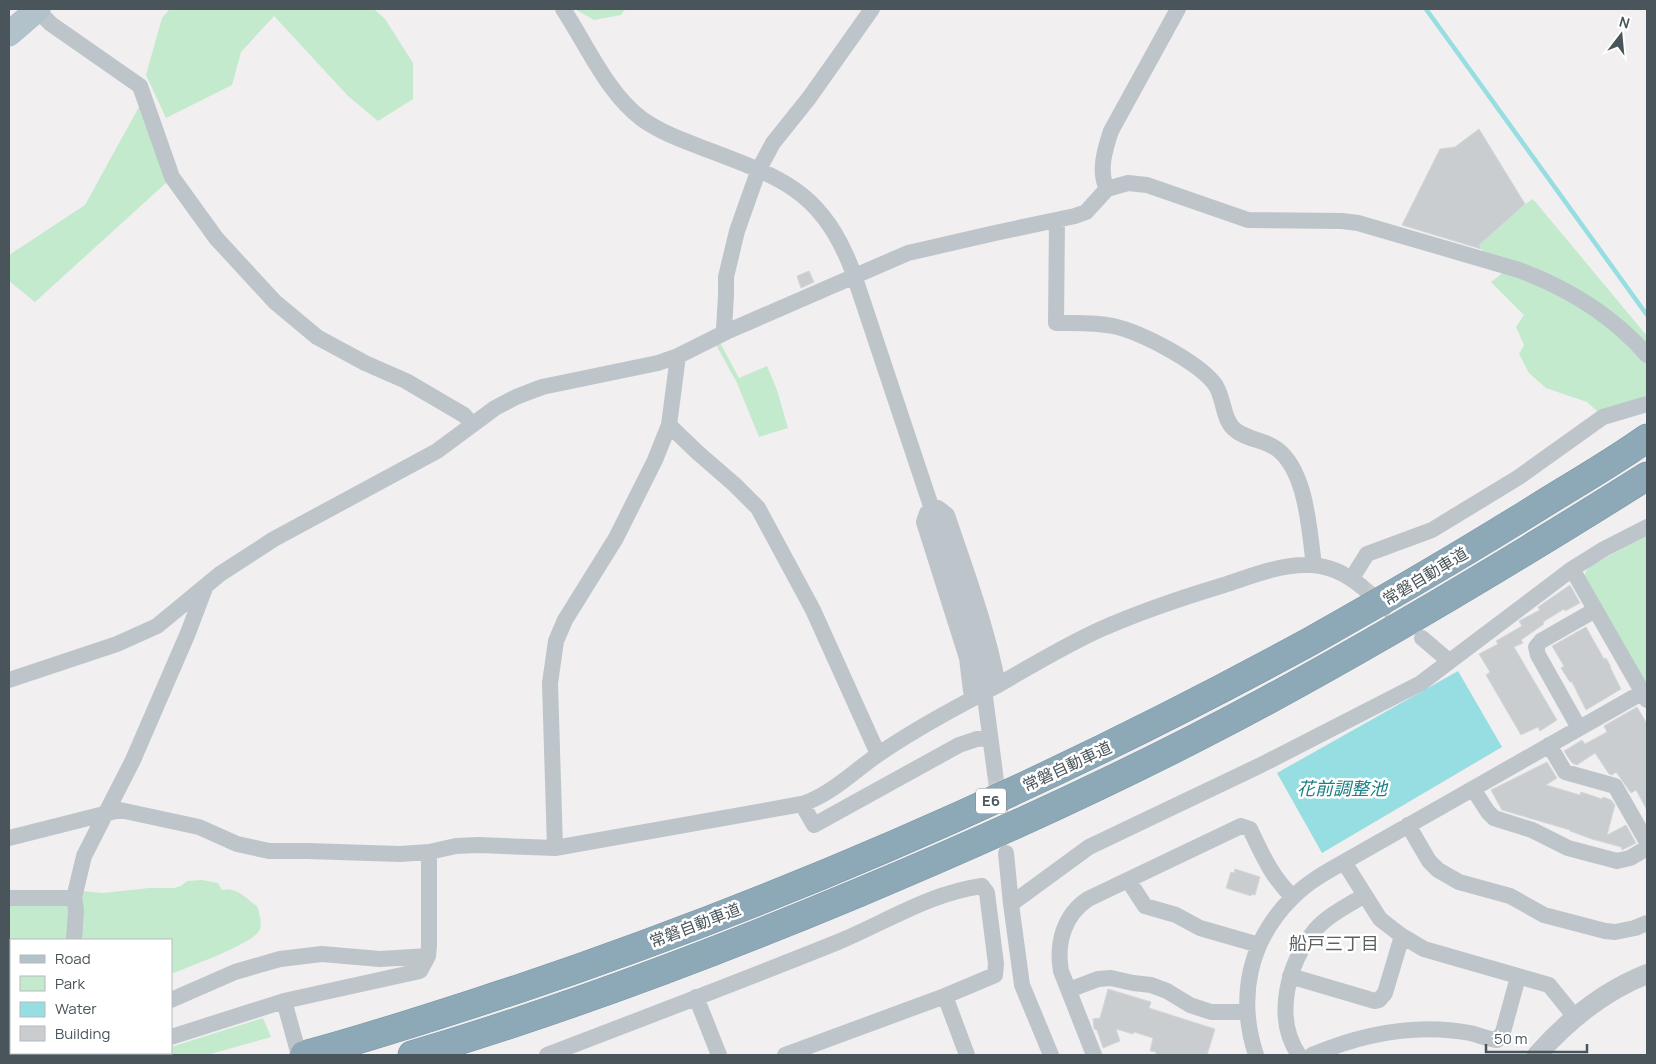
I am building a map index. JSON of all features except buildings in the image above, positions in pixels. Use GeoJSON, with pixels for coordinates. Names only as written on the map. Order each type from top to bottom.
{"type":"FeatureCollection","features":[{"type":"Feature","properties":{"kind":"highway","name":"常磐自動車道"},"geometry":{"type":"LineString","coordinates":[[304,1055],[459,1008],[666,936],[767,898],[1007,794],[1138,732],[1401,591],[1640,443]]}},
{"type":"Feature","properties":{"kind":"highway","name":"常磐自動車道"},"geometry":{"type":"LineString","coordinates":[[412,1055],[475,1036],[667,970],[789,922],[1008,829],[1126,773],[1266,701],[1420,615],[1535,547],[1647,476]]}},
{"type":"Feature","properties":{"kind":"main road"},"geometry":{"type":"LineString","coordinates":[[9,34],[37,9]]}},
{"type":"Feature","properties":{"kind":"street"},"geometry":{"type":"LineString","coordinates":[[37,9],[51,24],[140,86],[172,177],[216,238],[275,302],[317,337],[365,363],[406,381],[464,415],[472,424]]}},
{"type":"Feature","properties":{"kind":"street"},"geometry":{"type":"LineString","coordinates":[[563,9],[582,42],[623,103],[643,120],[661,131],[759,169],[781,180],[799,192],[816,208],[831,227],[846,254],[962,596],[978,655],[994,773]]}},
{"type":"Feature","properties":{"kind":"street"},"geometry":{"type":"LineString","coordinates":[[726,332],[724,328],[726,277],[737,231],[759,169],[773,143],[809,98],[872,9]]}},
{"type":"Feature","properties":{"kind":"street"},"geometry":{"type":"LineString","coordinates":[[1107,189],[1102,180],[1102,172],[1106,146],[1111,131],[1178,9]]}},
{"type":"Feature","properties":{"kind":"street"},"geometry":{"type":"LineString","coordinates":[[9,680],[116,644],[162,623],[220,574],[274,539],[437,452],[472,424],[495,408],[516,397],[542,387],[658,364],[726,332],[908,253],[995,232],[1075,216],[1086,212],[1107,189],[1128,183],[1147,185],[1248,220],[1358,223],[1544,279],[1606,316],[1624,331],[1647,355]]}},
{"type":"Feature","properties":{"kind":"street"},"geometry":{"type":"LineString","coordinates":[[1057,220],[1056,323],[1091,323],[1113,326],[1136,333],[1204,373],[1216,385],[1233,428],[1244,435],[1276,448],[1286,457],[1295,470],[1302,486],[1314,565]]}},
{"type":"Feature","properties":{"kind":"street"},"geometry":{"type":"LineString","coordinates":[[556,848],[550,683],[556,642],[564,620],[616,538],[655,460],[670,425],[678,356]]}},
{"type":"Feature","properties":{"kind":"street"},"geometry":{"type":"LineString","coordinates":[[9,838],[120,810],[185,823],[199,827],[237,844],[269,852],[308,851],[400,854],[429,852],[456,846],[478,845],[556,848],[802,804],[815,800],[878,754],[944,714],[1097,631],[1146,611],[1185,597],[1290,566],[1314,565],[1336,571],[1356,582],[1367,554],[1432,530],[1520,477],[1603,418],[1647,404]]}},
{"type":"Feature","properties":{"kind":"street"},"geometry":{"type":"LineString","coordinates":[[670,425],[758,508],[816,617],[878,754]]}},
{"type":"Feature","properties":{"kind":"street"},"geometry":{"type":"LineString","coordinates":[[972,699],[967,658],[924,522],[928,513],[938,508],[947,515],[991,648],[998,685]]}},
{"type":"Feature","properties":{"kind":"street"},"geometry":{"type":"LineString","coordinates":[[1011,904],[1089,847],[1213,788],[1421,683],[1449,660],[1468,648],[1572,570],[1647,527]]}},
{"type":"Feature","properties":{"kind":"street"},"geometry":{"type":"LineString","coordinates":[[1256,1055],[1249,1034],[1247,988],[1259,945],[1272,922],[1293,897],[1320,876],[1408,825],[1579,728],[1645,696],[1572,570]]}},
{"type":"Feature","properties":{"kind":"street"},"geometry":{"type":"LineString","coordinates":[[74,939],[76,910],[74,898],[84,856],[133,760],[188,633],[206,586]]}},
{"type":"Feature","properties":{"kind":"street"},"geometry":{"type":"LineString","coordinates":[[1579,728],[1538,655],[1536,647],[1540,641],[1595,610]]}},
{"type":"Feature","properties":{"kind":"street"},"geometry":{"type":"LineString","coordinates":[[1422,638],[1449,660]]}},
{"type":"Feature","properties":{"kind":"street"},"geometry":{"type":"LineString","coordinates":[[802,804],[814,825],[958,744],[989,738]]}},
{"type":"Feature","properties":{"kind":"street"},"geometry":{"type":"LineString","coordinates":[[1549,746],[1565,772],[1615,786],[1647,842]]}},
{"type":"Feature","properties":{"kind":"street"},"geometry":{"type":"LineString","coordinates":[[1473,789],[1494,818],[1532,830],[1568,848],[1617,861],[1630,858],[1647,848]]}},
{"type":"Feature","properties":{"kind":"street"},"geometry":{"type":"LineString","coordinates":[[1408,825],[1430,861],[1438,870],[1459,882],[1510,896],[1544,915],[1605,931],[1615,932],[1635,928],[1647,922]]}},
{"type":"Feature","properties":{"kind":"street"},"geometry":{"type":"LineString","coordinates":[[1094,1055],[1061,971],[1058,957],[1060,943],[1070,916],[1077,906],[1241,826],[1250,829],[1269,868],[1280,884],[1293,897]]}},
{"type":"Feature","properties":{"kind":"street"},"geometry":{"type":"LineString","coordinates":[[172,1037],[420,971],[428,956],[429,852]]}},
{"type":"Feature","properties":{"kind":"street"},"geometry":{"type":"LineString","coordinates":[[1006,853],[1022,985],[1051,1055]]}},
{"type":"Feature","properties":{"kind":"street"},"geometry":{"type":"LineString","coordinates":[[1344,862],[1380,919],[1402,936],[1424,949],[1549,985],[1575,1017]]}},
{"type":"Feature","properties":{"kind":"street"},"geometry":{"type":"LineString","coordinates":[[1128,880],[1144,906],[1176,915],[1200,928],[1259,945]]}},
{"type":"Feature","properties":{"kind":"street"},"geometry":{"type":"LineString","coordinates":[[547,1055],[840,941],[922,903],[982,886],[987,894],[995,975],[945,996],[785,1055]]}},
{"type":"Feature","properties":{"kind":"street"},"geometry":{"type":"LineString","coordinates":[[1299,1055],[1290,1037],[1286,1014],[1290,976],[1298,954],[1315,930],[1336,912],[1364,895]]}},
{"type":"Feature","properties":{"kind":"street"},"geometry":{"type":"LineString","coordinates":[[9,898],[74,898]]}},
{"type":"Feature","properties":{"kind":"street"},"geometry":{"type":"LineString","coordinates":[[1290,976],[1375,1001],[1379,1000],[1385,993],[1402,936]]}},
{"type":"Feature","properties":{"kind":"street"},"geometry":{"type":"LineString","coordinates":[[172,1000],[235,972],[280,959],[322,954],[380,959],[428,956]]}},
{"type":"Feature","properties":{"kind":"street"},"geometry":{"type":"LineString","coordinates":[[1537,1055],[1575,1017],[1616,989],[1647,974]]}},
{"type":"Feature","properties":{"kind":"street"},"geometry":{"type":"LineString","coordinates":[[1312,1055],[1360,1037],[1402,1031],[1444,1030],[1470,1033],[1497,1040],[1503,1032],[1518,977]]}},
{"type":"Feature","properties":{"kind":"street"},"geometry":{"type":"LineString","coordinates":[[1069,990],[1098,979],[1112,978],[1151,985],[1167,991],[1190,1006],[1212,1012],[1247,1012]]}},
{"type":"Feature","properties":{"kind":"street"},"geometry":{"type":"LineString","coordinates":[[945,996],[967,1055]]}},
{"type":"Feature","properties":{"kind":"street"},"geometry":{"type":"LineString","coordinates":[[696,997],[719,1055]]}},
{"type":"Feature","properties":{"kind":"street"},"geometry":{"type":"LineString","coordinates":[[285,1007],[299,1055]]}},
{"type":"Feature","properties":{"kind":"green space"},"geometry":{"type":"Polygon","coordinates":[[[170,9],[374,9],[385,19],[413,63],[413,99],[378,121],[348,96],[274,16],[241,52],[232,85],[166,118],[146,75],[162,18],[170,9]]]}},
{"type":"Feature","properties":{"kind":"green space"},"geometry":{"type":"Polygon","coordinates":[[[575,9],[625,9],[621,15],[594,20],[575,9]]]}},
{"type":"Feature","properties":{"kind":"green space"},"geometry":{"type":"Polygon","coordinates":[[[140,105],[167,182],[35,302],[9,281],[9,255],[85,205],[140,105]]]}},
{"type":"Feature","properties":{"kind":"green space"},"geometry":{"type":"Polygon","coordinates":[[[1533,199],[1647,336],[1647,395],[1631,403],[1598,412],[1587,402],[1546,388],[1529,373],[1519,354],[1524,345],[1516,327],[1524,315],[1491,282],[1505,271],[1487,257],[1479,245],[1533,199]]]}},
{"type":"Feature","properties":{"kind":"green space"},"geometry":{"type":"Polygon","coordinates":[[[718,339],[739,378],[767,366],[777,390],[788,428],[759,437],[737,383],[714,341],[718,339]]]}},
{"type":"Feature","properties":{"kind":"green space"},"geometry":{"type":"Polygon","coordinates":[[[1647,535],[1647,690],[1583,577],[1589,567],[1647,535]]]}},
{"type":"Feature","properties":{"kind":"green space"},"geometry":{"type":"Polygon","coordinates":[[[202,880],[218,883],[222,890],[237,891],[257,906],[261,926],[256,935],[234,948],[172,974],[172,939],[77,939],[81,891],[103,893],[149,888],[174,888],[181,886],[187,881],[202,880]]]}},
{"type":"Feature","properties":{"kind":"green space"},"geometry":{"type":"Polygon","coordinates":[[[9,900],[66,901],[68,908],[67,939],[10,939],[10,1054],[36,1054],[9,1055],[9,900]]]}},
{"type":"Feature","properties":{"kind":"green space"},"geometry":{"type":"Polygon","coordinates":[[[263,1018],[271,1037],[207,1055],[147,1055],[172,1054],[172,1047],[263,1018]]]}},
{"type":"Feature","properties":{"kind":"water","name":"花前調整池"},"geometry":{"type":"Polygon","coordinates":[[[1458,671],[1502,747],[1322,853],[1277,773],[1458,671]]]}},
{"type":"Feature","properties":{"kind":"waterway"},"geometry":{"type":"LineString","coordinates":[[1426,9],[1647,315]]}},
{"type":"Feature","properties":{"kind":"tunnel"},"geometry":{"type":"LineString","coordinates":[[1361,586],[1410,628]]}},
{"type":"Feature","properties":{"kind":"tunnel"},"geometry":{"type":"LineString","coordinates":[[995,773],[1004,838]]}},
{"type":"Feature","properties":{"kind":"district","name":"船戸三丁目"},"geometry":{"type":"Point","coordinates":[1334,944]}}]}
